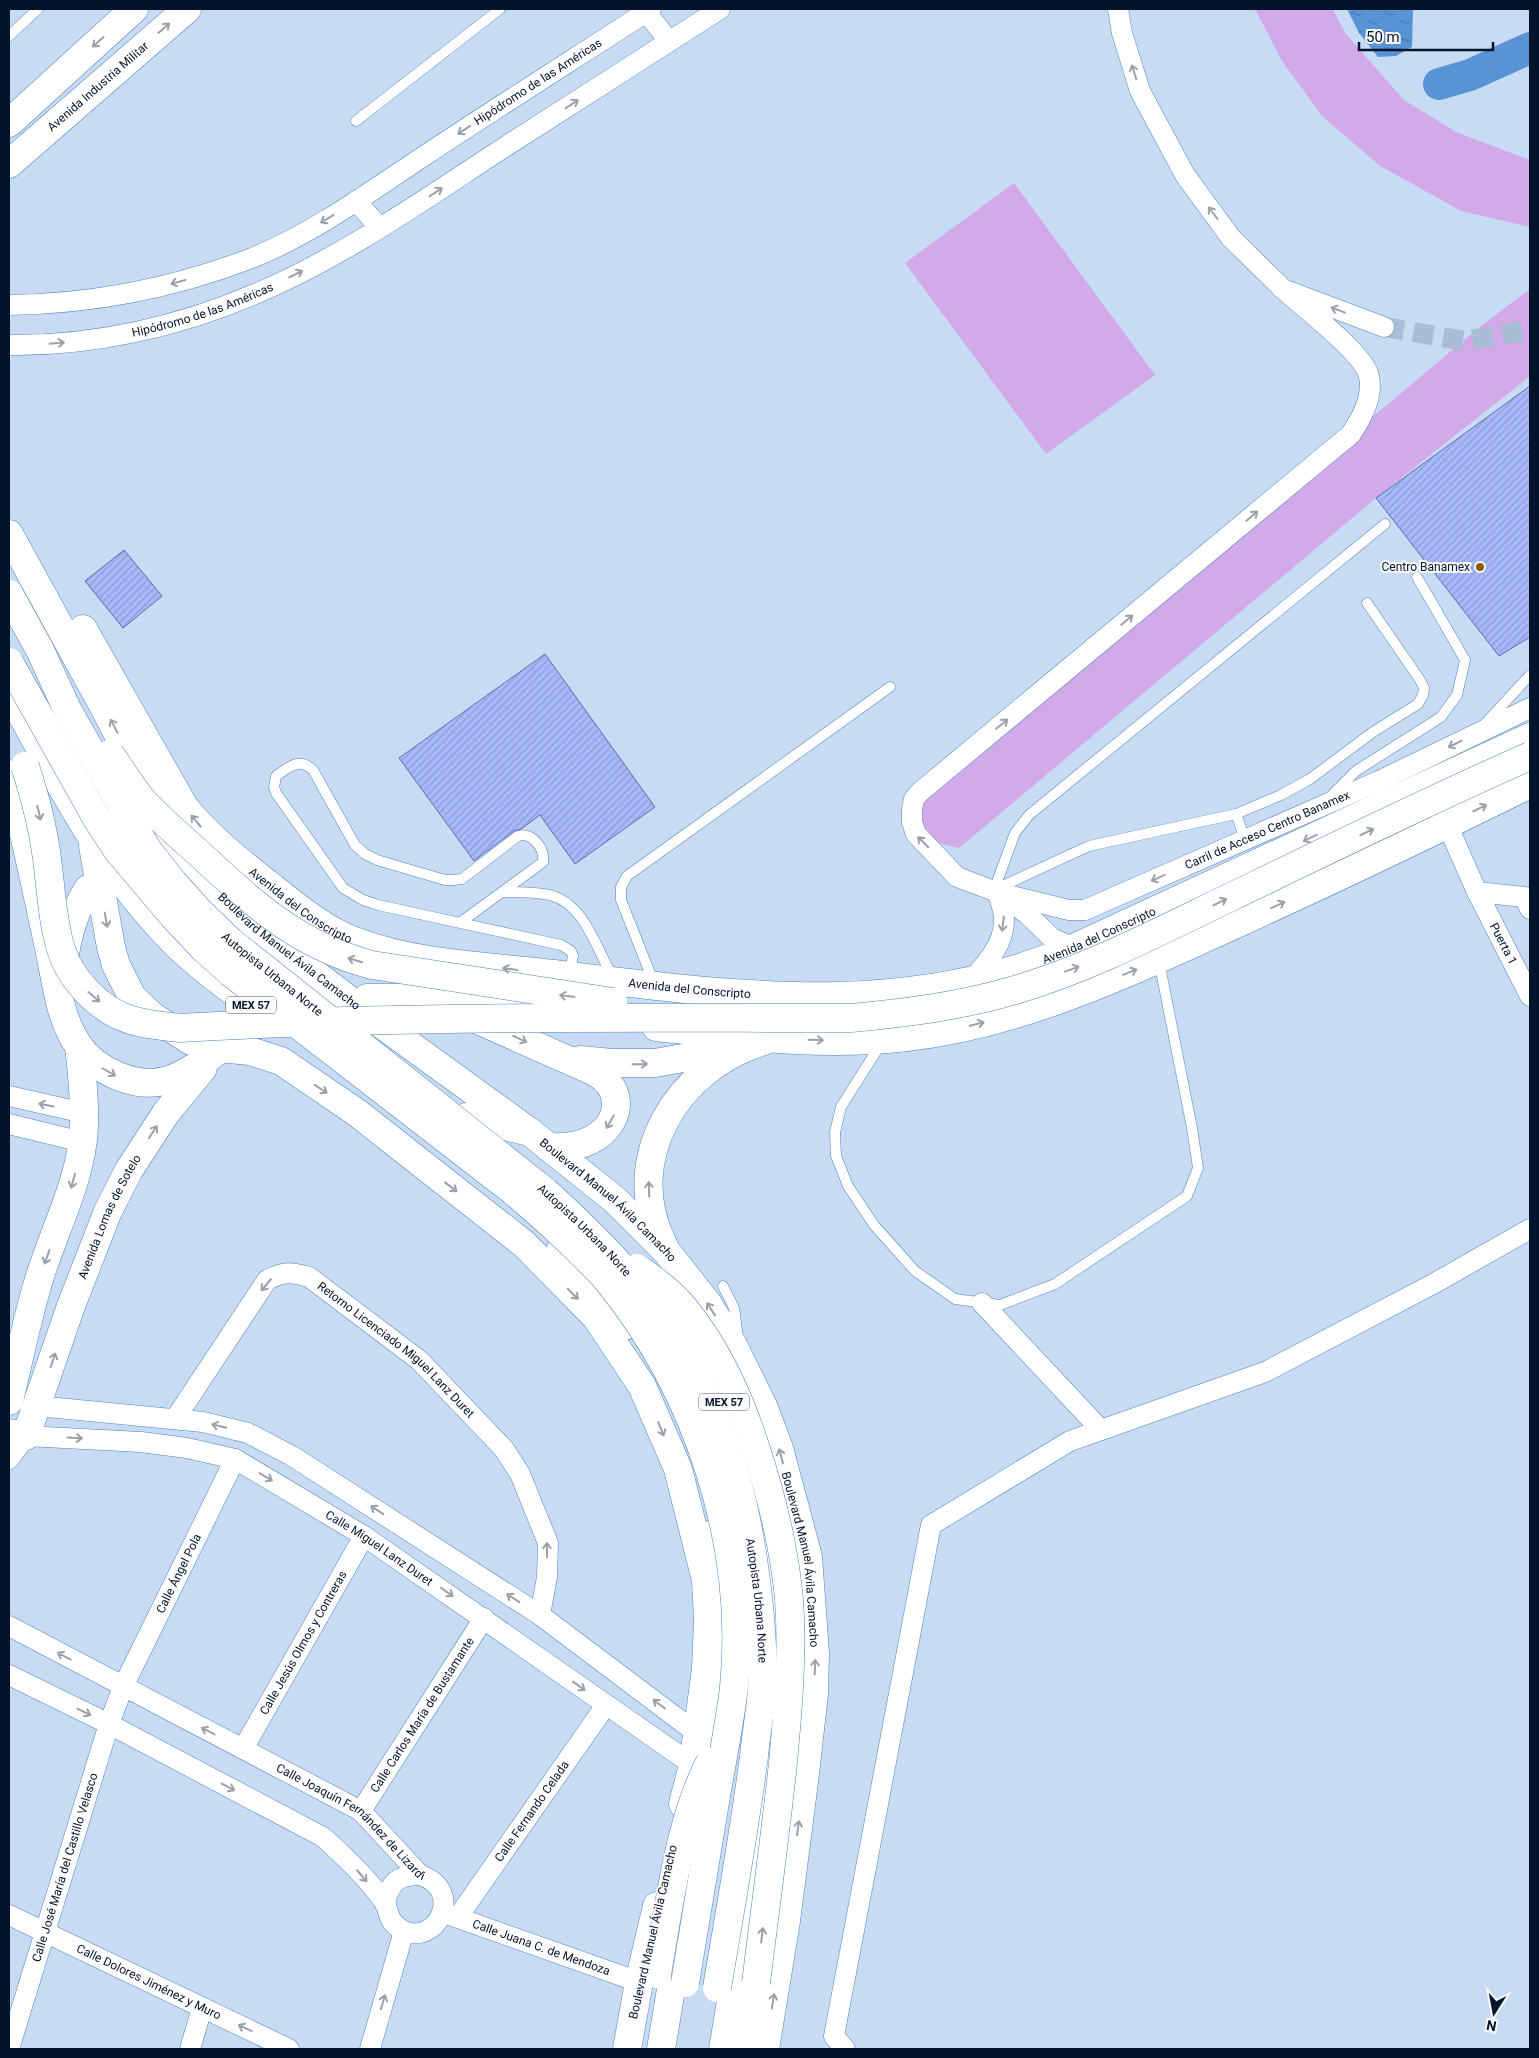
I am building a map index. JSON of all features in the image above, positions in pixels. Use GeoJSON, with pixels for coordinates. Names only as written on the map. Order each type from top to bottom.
{"type":"FeatureCollection","features":[{"type":"Feature","properties":{"kind":"main road"},"geometry":{"type":"LineString","coordinates":[[30,145],[9,123],[134,9]]}},
{"type":"Feature","properties":{"kind":"main road","name":"Avenida Industria Militar"},"geometry":{"type":"LineString","coordinates":[[9,164],[187,9]]}},
{"type":"Feature","properties":{"kind":"main road","name":"Avenida del Conscripto"},"geometry":{"type":"LineString","coordinates":[[9,521],[34,550],[58,587],[185,808],[206,833],[231,856],[297,907],[326,926],[354,941],[392,953],[616,982],[712,992],[840,998],[912,992],[967,983],[1043,961],[1074,948],[1136,919],[1424,773],[1530,737]]}},
{"type":"Feature","properties":{"kind":"main road","name":"Boulevard Manuel Ávila Camacho"},"geometry":{"type":"LineString","coordinates":[[9,534],[105,708],[174,842],[198,875],[254,927],[374,1019],[539,1139],[615,1200],[667,1252],[708,1304],[737,1354],[763,1406],[779,1448],[808,1557],[815,1653],[814,1694],[804,1782],[786,1921],[765,2049]]}},
{"type":"Feature","properties":{"kind":"main road","name":"Autopista Urbana Norte"},"geometry":{"type":"LineString","coordinates":[[9,594],[40,650],[72,717],[129,820],[173,882],[230,942],[546,1192],[600,1245],[647,1297],[677,1340],[706,1394],[730,1455],[748,1523],[761,1614],[762,1691],[751,1779],[706,2049]]}},
{"type":"Feature","properties":{"kind":"main road","name":"Boulevard Manuel Ávila Camacho"},"geometry":{"type":"LineString","coordinates":[[9,606],[119,803],[140,836],[189,893],[220,922],[466,1118],[568,1196],[630,1256],[682,1329],[722,1398],[746,1459],[764,1533],[774,1609],[776,1674],[773,1728],[764,1810],[722,2049]]}},
{"type":"Feature","properties":{"kind":"main road"},"geometry":{"type":"LineString","coordinates":[[40,650],[131,786],[155,813],[240,892],[269,915],[315,945],[352,960],[372,965],[563,996],[685,1009],[741,1012],[855,1012],[903,1008],[972,996],[1008,985],[1021,978],[1043,961]]}},
{"type":"Feature","properties":{"kind":"main road","name":"Autopista Urbana Norte"},"geometry":{"type":"LineString","coordinates":[[9,662],[107,835],[140,879],[172,916],[231,973],[505,1185],[546,1219],[608,1280],[655,1348],[689,1414],[714,1486],[725,1526],[735,1605],[734,1686],[673,2049]]}},
{"type":"Feature","properties":{"kind":"main road","name":"Boulevard Manuel Ávila Camacho"},"geometry":{"type":"LineString","coordinates":[[9,691],[64,791],[105,859],[152,918],[198,965],[479,1179],[565,1252],[612,1307],[635,1340],[659,1381],[676,1416],[696,1472],[710,1524],[717,1565],[720,1680],[715,1728],[661,2049]]}},
{"type":"Feature","properties":{"kind":"main road"},"geometry":{"type":"LineString","coordinates":[[9,727],[36,800],[43,833],[58,936],[70,969],[86,990],[114,1012],[129,1020],[180,1028],[348,1021],[536,1017],[851,1018],[898,1013],[966,1002],[1016,990],[1094,961],[1161,931],[1445,794],[1530,756]]}},
{"type":"Feature","properties":{"kind":"main road"},"geometry":{"type":"LineString","coordinates":[[9,774],[26,838],[65,1018],[79,1046],[96,1064],[118,1076],[151,1082],[167,1081],[185,1072],[242,1032]]}},
{"type":"Feature","properties":{"kind":"main road"},"geometry":{"type":"LineString","coordinates":[[367,998],[428,998],[761,1042],[881,1040],[935,1034],[1019,1014],[1133,972],[1154,952],[1452,836],[1530,784]]}},
{"type":"Feature","properties":{"kind":"main road","name":"Boulevard Manuel Ávila Camacho"},"geometry":{"type":"LineString","coordinates":[[92,837],[111,947],[116,965],[132,996],[152,1016],[191,1041],[220,1048],[250,1051],[281,1061],[356,1112],[524,1244],[596,1317],[642,1386],[678,1469],[704,1571],[708,1620],[706,1669],[693,1765],[638,1982],[627,2049]]}},
{"type":"Feature","properties":{"kind":"main road"},"geometry":{"type":"LineString","coordinates":[[205,847],[231,856]]}},
{"type":"Feature","properties":{"kind":"main road"},"geometry":{"type":"LineString","coordinates":[[58,989],[70,929],[80,902],[88,890]]}},
{"type":"Feature","properties":{"kind":"main road"},"geometry":{"type":"LineString","coordinates":[[820,997],[855,1012]]}},
{"type":"Feature","properties":{"kind":"main road"},"geometry":{"type":"LineString","coordinates":[[428,998],[602,1077],[613,1090],[616,1105],[615,1113],[607,1128],[590,1140],[570,1147],[466,1118]]}},
{"type":"Feature","properties":{"kind":"main road"},"geometry":{"type":"LineString","coordinates":[[557,1055],[612,1063],[655,1063],[761,1042]]}},
{"type":"Feature","properties":{"kind":"main road"},"geometry":{"type":"LineString","coordinates":[[667,1252],[654,1221],[649,1188],[652,1154],[660,1128],[678,1100],[701,1075],[732,1053],[761,1042]]}},
{"type":"Feature","properties":{"kind":"main road"},"geometry":{"type":"LineString","coordinates":[[9,1401],[37,1286],[73,1182],[82,1142],[84,1113],[79,1046]]}},
{"type":"Feature","properties":{"kind":"main road","name":"Avenida Lomas de Sotelo"},"geometry":{"type":"LineString","coordinates":[[17,1434],[38,1406],[71,1306],[108,1211],[130,1170],[166,1113],[220,1048]]}},
{"type":"Feature","properties":{"kind":"main road"},"geometry":{"type":"LineString","coordinates":[[600,1245],[635,1266],[668,1292],[683,1307],[707,1341],[725,1371],[747,1422],[778,1524],[788,1599],[790,1676],[779,1800],[749,2049]]}},
{"type":"Feature","properties":{"kind":"main road"},"geometry":{"type":"LineString","coordinates":[[9,1322],[37,1286]]}},
{"type":"Feature","properties":{"kind":"main road"},"geometry":{"type":"LineString","coordinates":[[9,1410],[38,1406]]}},
{"type":"Feature","properties":{"kind":"main road"},"geometry":{"type":"LineString","coordinates":[[643,2049],[678,1858],[693,1804],[708,1766],[728,1727]]}},
{"type":"Feature","properties":{"kind":"main road"},"geometry":{"type":"LineString","coordinates":[[743,2049],[752,2014]]}},
{"type":"Feature","properties":{"kind":"street","name":"Hipódromo de las Américas"},"geometry":{"type":"LineString","coordinates":[[9,345],[67,342],[114,336],[214,310],[256,294],[321,262],[380,228],[720,9]]}},
{"type":"Feature","properties":{"kind":"street"},"geometry":{"type":"LineString","coordinates":[[1074,948],[1052,938],[1027,914],[996,891],[957,876],[916,834],[912,822],[914,799],[920,792],[1351,434],[1364,415],[1370,391],[1368,373],[1355,353],[1283,290],[1231,238],[1185,175],[1140,91],[1122,33],[1118,9]]}},
{"type":"Feature","properties":{"kind":"street","name":"Hipódromo de las Américas"},"geometry":{"type":"LineString","coordinates":[[9,305],[45,304],[120,295],[202,275],[253,257],[322,222],[356,201],[649,11],[669,41]]}},
{"type":"Feature","properties":{"kind":"street"},"geometry":{"type":"LineString","coordinates":[[356,201],[380,228]]}},
{"type":"Feature","properties":{"kind":"street"},"geometry":{"type":"LineString","coordinates":[[1283,290],[1384,327]]}},
{"type":"Feature","properties":{"kind":"street","name":"Carril de Acceso Centro Banamex"},"geometry":{"type":"LineString","coordinates":[[996,891],[1069,910],[1085,910],[1321,806],[1424,773],[1476,734],[1530,708]]}},
{"type":"Feature","properties":{"kind":"street","name":"Puerta 1"},"geometry":{"type":"LineString","coordinates":[[1424,773],[1476,892],[1530,996]]}},
{"type":"Feature","properties":{"kind":"street"},"geometry":{"type":"LineString","coordinates":[[967,983],[993,954],[1001,935],[1004,918],[996,891]]}},
{"type":"Feature","properties":{"kind":"street"},"geometry":{"type":"LineString","coordinates":[[1476,892],[1528,900]]}},
{"type":"Feature","properties":{"kind":"street"},"geometry":{"type":"LineString","coordinates":[[9,1096],[84,1113]]}},
{"type":"Feature","properties":{"kind":"street"},"geometry":{"type":"LineString","coordinates":[[9,1124],[82,1142]]}},
{"type":"Feature","properties":{"kind":"street"},"geometry":{"type":"LineString","coordinates":[[845,2049],[834,2036],[931,1524],[1070,1441],[1265,1372],[1424,1288],[1530,1229]]}},
{"type":"Feature","properties":{"kind":"street","name":"Retorno Licenciado Miguel Lanz Duret"},"geometry":{"type":"LineString","coordinates":[[175,1418],[267,1280],[280,1273],[296,1273],[309,1277],[419,1360],[504,1449],[520,1474],[548,1543],[547,1576],[540,1615]]}},
{"type":"Feature","properties":{"kind":"street"},"geometry":{"type":"LineString","coordinates":[[982,1303],[1100,1430]]}},
{"type":"Feature","properties":{"kind":"street"},"geometry":{"type":"LineString","coordinates":[[38,1406],[175,1418],[203,1422],[248,1433],[292,1456],[540,1615],[698,1734]]}},
{"type":"Feature","properties":{"kind":"street"},"geometry":{"type":"LineString","coordinates":[[9,1459],[17,1434]]}},
{"type":"Feature","properties":{"kind":"street","name":"Calle Miguel Lanz Duret"},"geometry":{"type":"LineString","coordinates":[[17,1434],[150,1443],[187,1448],[235,1459],[364,1536],[693,1765]]}},
{"type":"Feature","properties":{"kind":"street","name":"Calle Ángel Pola"},"geometry":{"type":"LineString","coordinates":[[123,1687],[235,1459]]}},
{"type":"Feature","properties":{"kind":"street","name":"Calle Jesús Olmos y Contreras"},"geometry":{"type":"LineString","coordinates":[[243,1749],[364,1536]]}},
{"type":"Feature","properties":{"kind":"street","name":"Calle Carlos María de Bustamante"},"geometry":{"type":"LineString","coordinates":[[361,1812],[484,1618]]}},
{"type":"Feature","properties":{"kind":"street","name":"Calle Joaquín Fernández de Lizardi"},"geometry":{"type":"LineString","coordinates":[[9,1626],[361,1812],[420,1874],[428,1878],[442,1891],[450,1915]]}},
{"type":"Feature","properties":{"kind":"street"},"geometry":{"type":"LineString","coordinates":[[9,1675],[109,1724],[323,1837],[349,1861],[385,1903]]}},
{"type":"Feature","properties":{"kind":"street","name":"Calle José María del Castillo Velasco"},"geometry":{"type":"LineString","coordinates":[[9,2049],[109,1724],[123,1687]]}},
{"type":"Feature","properties":{"kind":"street","name":"Calle Fernando Celada"},"geometry":{"type":"LineString","coordinates":[[450,1915],[606,1705]]}},
{"type":"Feature","properties":{"kind":"street"},"geometry":{"type":"LineString","coordinates":[[420,1874],[407,1875],[396,1881],[388,1891],[385,1903],[387,1915],[394,1925],[404,1931],[416,1933],[427,1930],[450,1915]]}},
{"type":"Feature","properties":{"kind":"street","name":"Calle Dolores Jiménez y Muro"},"geometry":{"type":"LineString","coordinates":[[9,1915],[289,2049]]}},
{"type":"Feature","properties":{"kind":"street","name":"Calle Juana C. de Mendoza"},"geometry":{"type":"LineString","coordinates":[[450,1915],[638,1982]]}},
{"type":"Feature","properties":{"kind":"street"},"geometry":{"type":"LineString","coordinates":[[370,2049],[404,1931]]}},
{"type":"Feature","properties":{"kind":"street"},"geometry":{"type":"LineString","coordinates":[[190,2049],[202,2008]]}},
{"type":"Feature","properties":{"kind":"lane"},"geometry":{"type":"LineString","coordinates":[[9,36],[38,9]]}},
{"type":"Feature","properties":{"kind":"lane"},"geometry":{"type":"LineString","coordinates":[[356,122],[500,9]]}},
{"type":"Feature","properties":{"kind":"lane"},"geometry":{"type":"LineString","coordinates":[[996,891],[1015,833],[1030,814],[1385,524]]}},
{"type":"Feature","properties":{"kind":"lane"},"geometry":{"type":"LineString","coordinates":[[1321,806],[1356,771],[1440,716],[1457,695],[1465,660],[1417,577]]}},
{"type":"Feature","properties":{"kind":"lane"},"geometry":{"type":"LineString","coordinates":[[996,891],[1089,846],[1236,814],[1281,795],[1310,779],[1367,737],[1418,704],[1423,695],[1424,688],[1420,680],[1367,603]]}},
{"type":"Feature","properties":{"kind":"lane"},"geometry":{"type":"LineString","coordinates":[[1476,734],[1530,675]]}},
{"type":"Feature","properties":{"kind":"lane"},"geometry":{"type":"LineString","coordinates":[[655,986],[621,900],[621,887],[627,876],[890,687]]}},
{"type":"Feature","properties":{"kind":"lane"},"geometry":{"type":"LineString","coordinates":[[461,922],[543,862],[542,853],[533,838],[529,835],[518,836],[462,878],[445,880],[377,860],[365,854],[355,845],[313,770],[307,765],[294,764],[276,776],[274,787],[276,793],[343,888],[363,900],[378,906],[461,922],[568,948],[572,951],[569,976]]}},
{"type":"Feature","properties":{"kind":"lane"},"geometry":{"type":"LineString","coordinates":[[1236,814],[1245,839]]}},
{"type":"Feature","properties":{"kind":"lane"},"geometry":{"type":"LineString","coordinates":[[503,892],[550,896],[567,903],[586,925],[616,982]]}},
{"type":"Feature","properties":{"kind":"lane"},"geometry":{"type":"LineString","coordinates":[[881,1040],[877,1050],[841,1107],[835,1132],[836,1156],[848,1186],[874,1225],[914,1271],[955,1299],[1000,1305],[1055,1284],[1187,1196],[1198,1168],[1192,1128],[1154,952],[1136,919]]}},
{"type":"Feature","properties":{"kind":"lane"},"geometry":{"type":"LineString","coordinates":[[723,1286],[732,1303],[737,1321],[737,1354]]}},
{"type":"Feature","properties":{"kind":"shaded area"},"geometry":{"type":"Polygon","coordinates":[[[1255,9],[1333,9],[1345,33],[1404,100],[1456,132],[1530,160],[1530,227],[1461,211],[1380,166],[1322,116],[1282,61],[1255,9]]]}},
{"type":"Feature","properties":{"kind":"shaded area"},"geometry":{"type":"Polygon","coordinates":[[[1014,183],[1155,375],[1046,454],[905,263],[1014,183]]]}},
{"type":"Feature","properties":{"kind":"shaded area"},"geometry":{"type":"Polygon","coordinates":[[[1530,289],[1530,376],[1376,498],[959,848],[937,843],[923,826],[921,797],[1482,325],[1530,289]]]}},
{"type":"Feature","properties":{"kind":"water"},"geometry":{"type":"Polygon","coordinates":[[[1347,9],[1413,9],[1412,47],[1396,56],[1378,57],[1359,33],[1347,9]]]}},
{"type":"Feature","properties":{"kind":"building","name":"Centro Banamex"},"geometry":{"type":"Polygon","coordinates":[[[1530,386],[1530,637],[1499,656],[1376,498],[1530,386]]]}},
{"type":"Feature","properties":{"kind":"building"},"geometry":{"type":"Polygon","coordinates":[[[124,550],[162,596],[123,628],[85,581],[124,550]]]}},
{"type":"Feature","properties":{"kind":"building"},"geometry":{"type":"Polygon","coordinates":[[[545,654],[655,807],[575,864],[540,815],[521,829],[514,831],[474,861],[399,758],[545,654]]]}},
{"type":"Feature","properties":{"kind":"waterway"},"geometry":{"type":"LineString","coordinates":[[1439,84],[1470,75],[1530,48]]}},
{"type":"Feature","properties":{"kind":"tunnel"},"geometry":{"type":"LineString","coordinates":[[1384,327],[1465,341],[1530,330]]}},
{"type":"Feature","properties":{"kind":"place","name":"Centro Banamex"},"geometry":{"type":"Point","coordinates":[1480,567]}}]}
